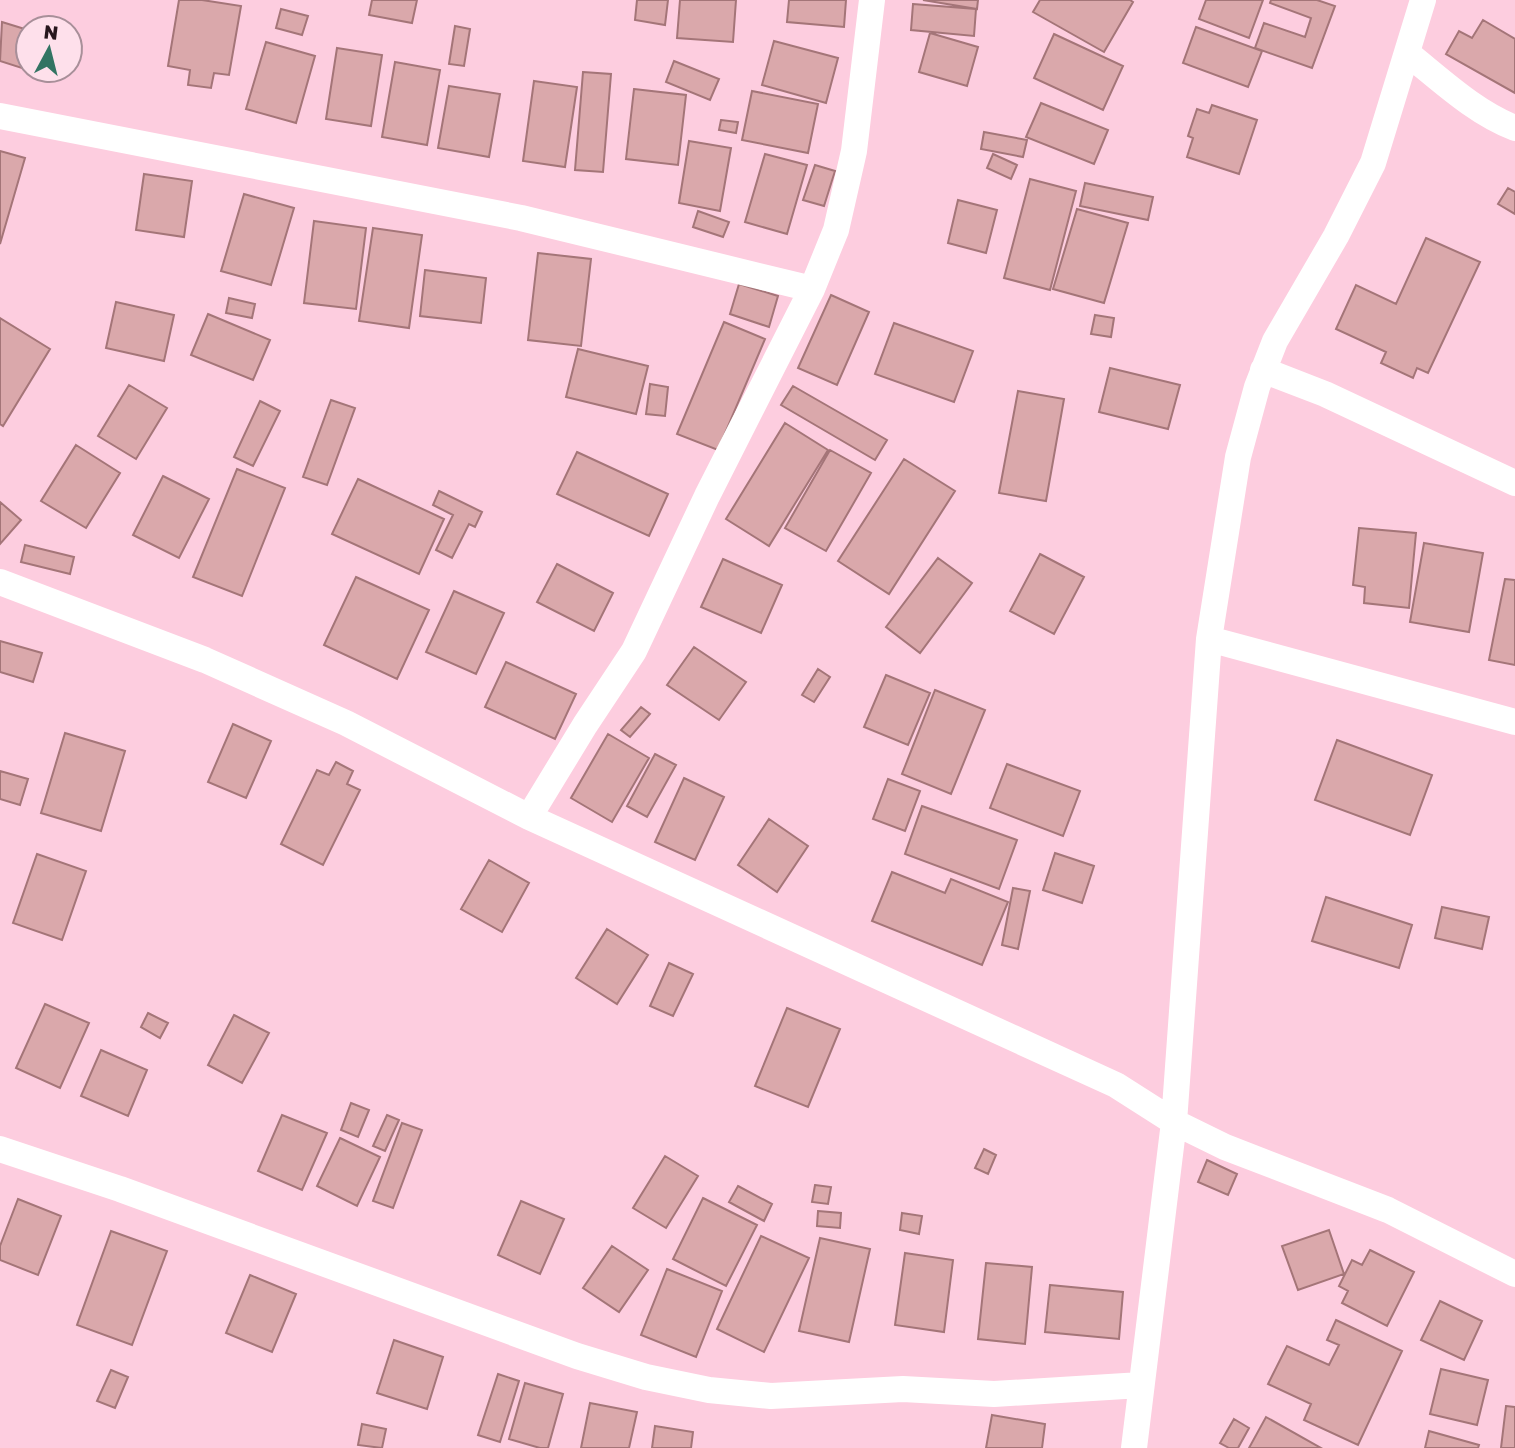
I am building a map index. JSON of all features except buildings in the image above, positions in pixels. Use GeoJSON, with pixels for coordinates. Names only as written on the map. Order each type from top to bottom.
{"type":"FeatureCollection","features":[{"type":"Feature","properties":{"kind":"street"},"geometry":{"type":"LineString","coordinates":[[529,817],[634,651],[707,496],[812,289],[836,230],[854,151],[872,0]]}},
{"type":"Feature","properties":{"kind":"street"},"geometry":{"type":"LineString","coordinates":[[1138,1446],[1141,1385],[1174,1122],[1209,639],[1238,457],[1263,370],[1275,341],[1336,236],[1373,163],[1423,0]]}},
{"type":"Feature","properties":{"kind":"street"},"geometry":{"type":"LineString","coordinates":[[1407,53],[1460,96],[1498,121],[1515,128]]}},
{"type":"Feature","properties":{"kind":"street"},"geometry":{"type":"LineString","coordinates":[[0,116],[521,218],[812,289]]}},
{"type":"Feature","properties":{"kind":"street"},"geometry":{"type":"LineString","coordinates":[[1263,370],[1325,394],[1515,483]]}},
{"type":"Feature","properties":{"kind":"street"},"geometry":{"type":"LineString","coordinates":[[0,582],[205,660],[323,712],[529,817],[1116,1085],[1174,1122],[1225,1146],[1388,1210],[1515,1274]]}},
{"type":"Feature","properties":{"kind":"street"},"geometry":{"type":"LineString","coordinates":[[1209,639],[1515,722]]}},
{"type":"Feature","properties":{"kind":"street"},"geometry":{"type":"LineString","coordinates":[[0,1149],[120,1189],[578,1356],[646,1377],[696,1388],[771,1396],[903,1390],[994,1394],[1141,1385]]}}]}
